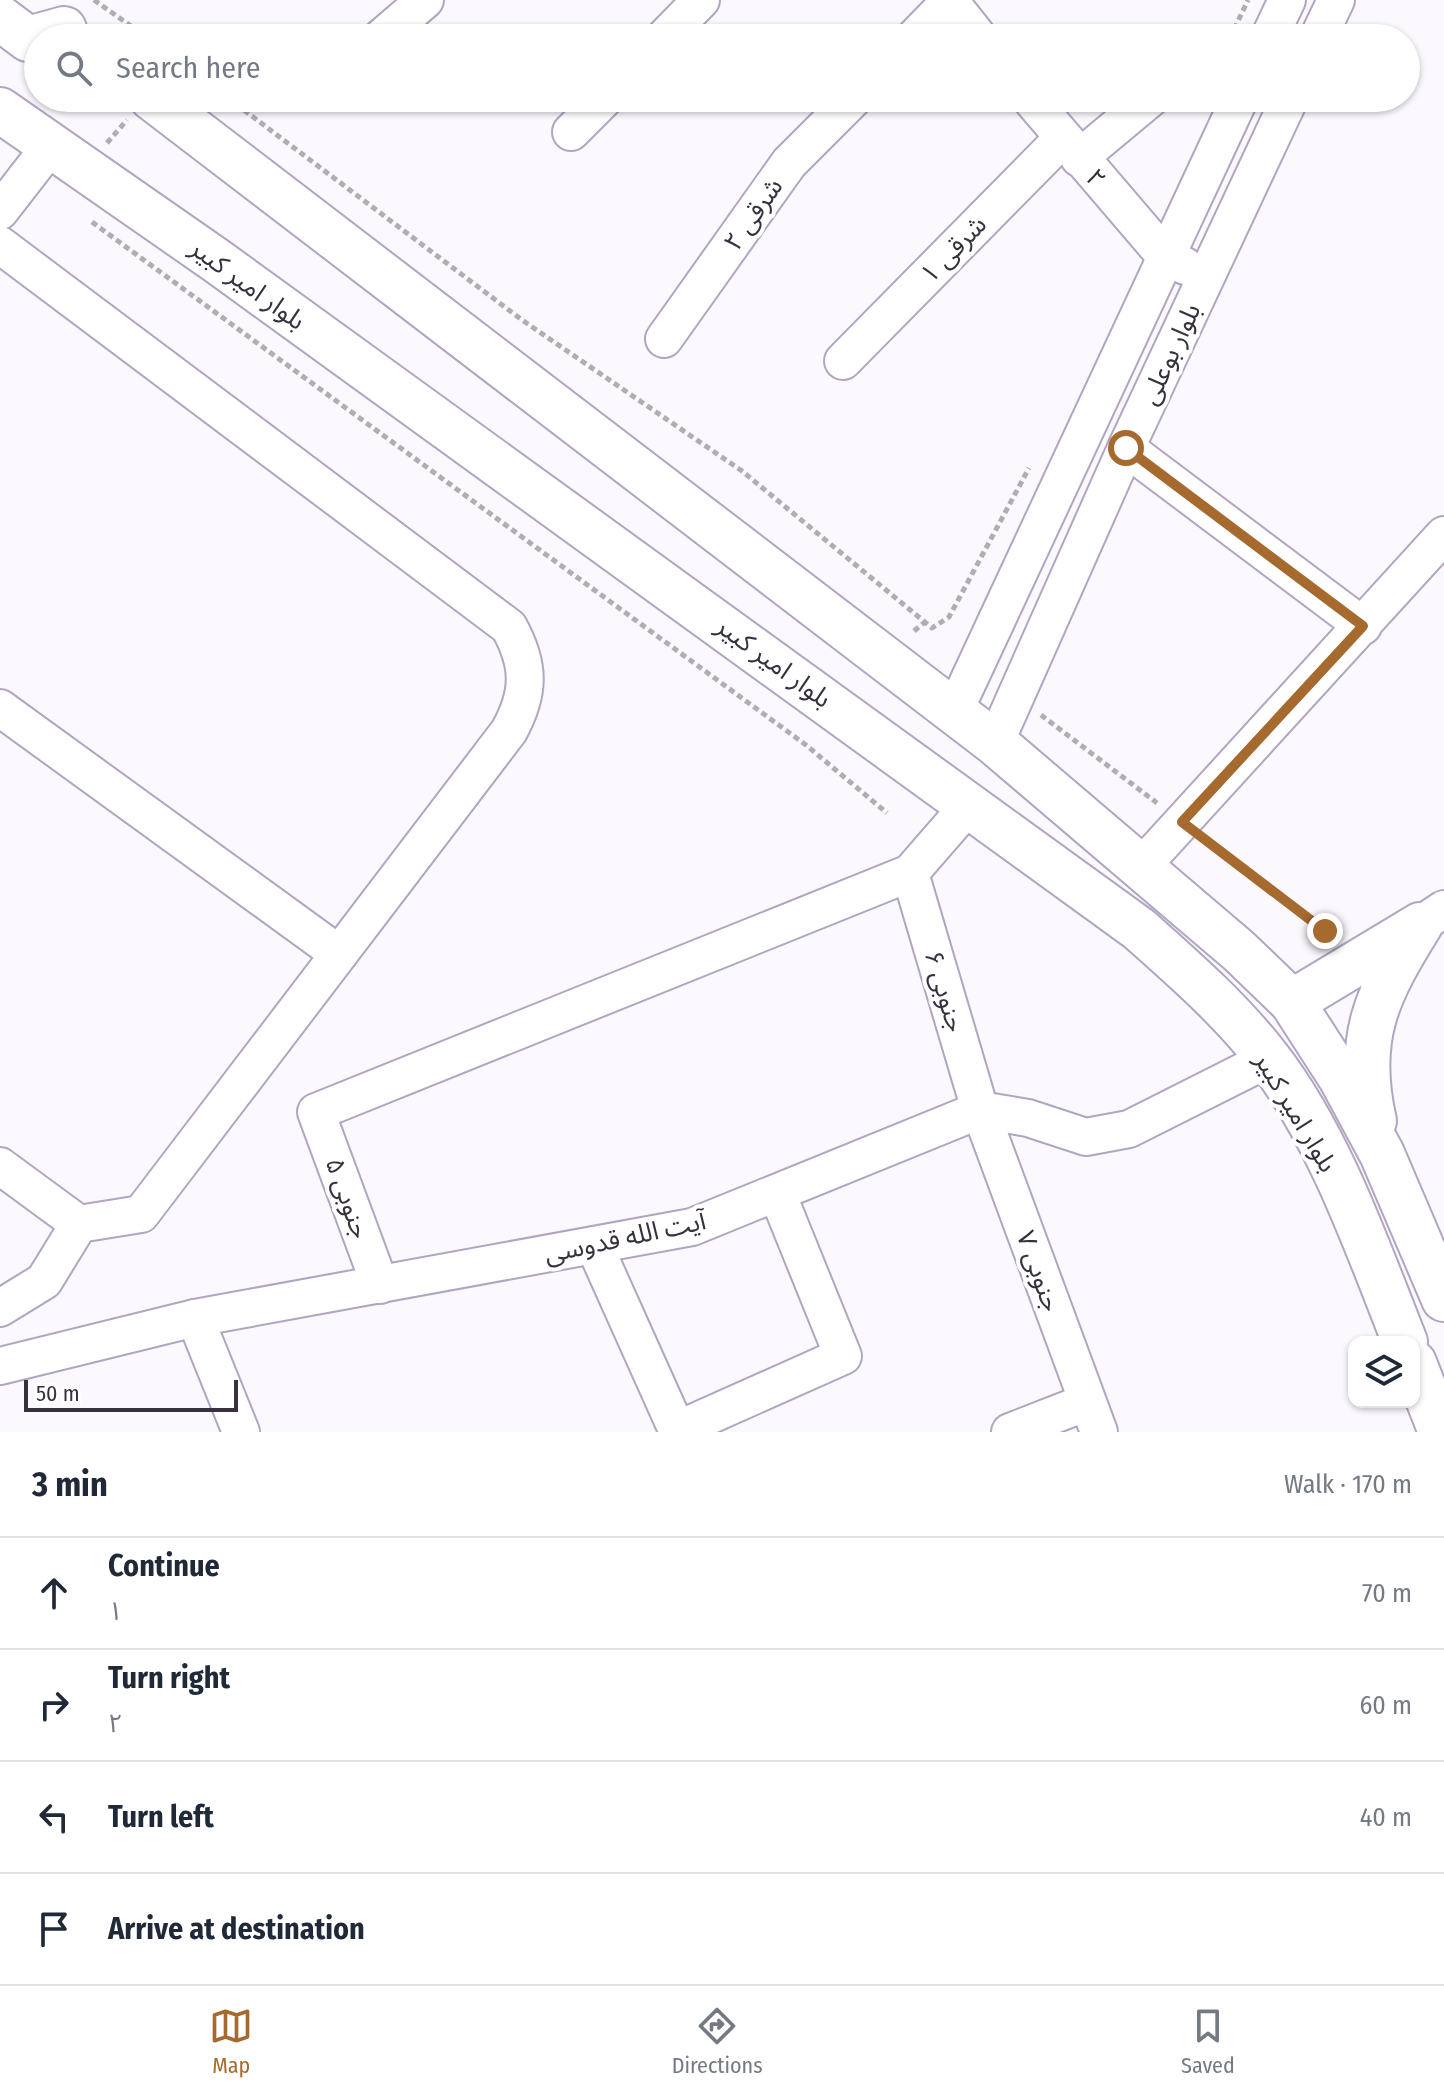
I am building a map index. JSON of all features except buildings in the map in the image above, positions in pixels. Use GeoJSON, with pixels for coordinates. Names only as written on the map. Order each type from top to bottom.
{"type":"FeatureCollection","features":[{"type":"Feature","properties":{"kind":"main road"},"geometry":{"type":"LineString","coordinates":[[24,0],[78,22]]}},
{"type":"Feature","properties":{"kind":"main road"},"geometry":{"type":"LineString","coordinates":[[0,18],[24,36]]}},
{"type":"Feature","properties":{"kind":"main road","name":"بلوار امیر کبیر"},"geometry":{"type":"LineString","coordinates":[[0,110],[52,144],[970,804],[1139,929],[1217,998],[1268,1059],[1328,1162],[1402,1336]]}},
{"type":"Feature","properties":{"kind":"main road","name":"بلوار امیر کبیر"},"geometry":{"type":"LineString","coordinates":[[170,112],[995,743],[1239,951],[1292,1002],[1341,1078],[1382,1154],[1444,1299]]}},
{"type":"Feature","properties":{"kind":"main road"},"geometry":{"type":"LineString","coordinates":[[1292,1002],[1432,917]]}},
{"type":"Feature","properties":{"kind":"main road"},"geometry":{"type":"LineString","coordinates":[[1382,1154],[1368,1096],[1366,1045],[1381,991],[1432,917]]}},
{"type":"Feature","properties":{"kind":"main road"},"geometry":{"type":"LineString","coordinates":[[1420,1378],[1441,1432]]}},
{"type":"Feature","properties":{"kind":"street"},"geometry":{"type":"LineString","coordinates":[[397,24],[425,0]]}},
{"type":"Feature","properties":{"kind":"street"},"geometry":{"type":"LineString","coordinates":[[678,24],[701,0]]}},
{"type":"Feature","properties":{"kind":"street"},"geometry":{"type":"LineString","coordinates":[[1276,24],[1287,0]]}},
{"type":"Feature","properties":{"kind":"street"},"geometry":{"type":"LineString","coordinates":[[1325,24],[1336,0]]}},
{"type":"Feature","properties":{"kind":"street"},"geometry":{"type":"LineString","coordinates":[[942,24],[966,12]]}},
{"type":"Feature","properties":{"kind":"street"},"geometry":{"type":"LineString","coordinates":[[571,132],[591,112]]}},
{"type":"Feature","properties":{"kind":"street","name":"شرقی ۲"},"geometry":{"type":"LineString","coordinates":[[664,339],[789,163],[840,112]]}},
{"type":"Feature","properties":{"kind":"street","name":"۲"},"geometry":{"type":"LineString","coordinates":[[1041,112],[1165,256]]}},
{"type":"Feature","properties":{"kind":"street","name":"شرقی ۱"},"geometry":{"type":"LineString","coordinates":[[843,361],[1071,148],[1129,112]]}},
{"type":"Feature","properties":{"kind":"street","name":"بلوار بوعلی"},"geometry":{"type":"LineString","coordinates":[[954,712],[1233,112]]}},
{"type":"Feature","properties":{"kind":"street","name":"بلوار بوعلی"},"geometry":{"type":"LineString","coordinates":[[995,743],[1126,448],[1283,112]]}},
{"type":"Feature","properties":{"kind":"street"},"geometry":{"type":"LineString","coordinates":[[0,211],[52,144]]}},
{"type":"Feature","properties":{"kind":"street"},"geometry":{"type":"LineString","coordinates":[[0,245],[509,627],[522,651],[527,678],[523,706],[509,731],[141,1214],[79,1224],[0,1166]]}},
{"type":"Feature","properties":{"kind":"street"},"geometry":{"type":"LineString","coordinates":[[1165,256],[1206,277]]}},
{"type":"Feature","properties":{"kind":"street"},"geometry":{"type":"LineString","coordinates":[[1126,448],[1363,626]]}},
{"type":"Feature","properties":{"kind":"street"},"geometry":{"type":"LineString","coordinates":[[1141,867],[1444,535]]}},
{"type":"Feature","properties":{"kind":"street"},"geometry":{"type":"LineString","coordinates":[[0,708],[339,954]]}},
{"type":"Feature","properties":{"kind":"street"},"geometry":{"type":"LineString","coordinates":[[910,873],[970,804]]}},
{"type":"Feature","properties":{"kind":"street","name":"۶ جنوبی"},"geometry":{"type":"LineString","coordinates":[[910,873],[980,1110]]}},
{"type":"Feature","properties":{"kind":"street","name":"۵ جنوبی"},"geometry":{"type":"LineString","coordinates":[[380,1285],[316,1112],[910,873]]}},
{"type":"Feature","properties":{"kind":"street"},"geometry":{"type":"LineString","coordinates":[[980,1110],[1028,1118],[1086,1137],[1129,1129],[1268,1059]]}},
{"type":"Feature","properties":{"kind":"street","name":"آیت الله قدوسی"},"geometry":{"type":"LineString","coordinates":[[0,1366],[195,1318],[692,1227],[980,1110]]}},
{"type":"Feature","properties":{"kind":"street","name":"۷ جنوبی"},"geometry":{"type":"LineString","coordinates":[[980,1110],[1093,1417]]}},
{"type":"Feature","properties":{"kind":"street"},"geometry":{"type":"LineString","coordinates":[[594,1245],[677,1430],[843,1356],[777,1193]]}},
{"type":"Feature","properties":{"kind":"street"},"geometry":{"type":"LineString","coordinates":[[0,1308],[44,1281],[79,1224]]}},
{"type":"Feature","properties":{"kind":"street"},"geometry":{"type":"LineString","coordinates":[[195,1318],[241,1432]]}},
{"type":"Feature","properties":{"kind":"street"},"geometry":{"type":"LineString","coordinates":[[1010,1432],[1093,1417]]}},
{"type":"Feature","properties":{"kind":"path"},"geometry":{"type":"LineString","coordinates":[[1237,24],[1248,0]]}},
{"type":"Feature","properties":{"kind":"path"},"geometry":{"type":"LineString","coordinates":[[247,112],[522,320],[742,471],[932,628],[949,617],[1036,454]]}},
{"type":"Feature","properties":{"kind":"path"},"geometry":{"type":"LineString","coordinates":[[85,217],[806,745],[887,813]]}},
{"type":"Feature","properties":{"kind":"path"},"geometry":{"type":"LineString","coordinates":[[914,631],[925,622]]}},
{"type":"Feature","properties":{"kind":"path"},"geometry":{"type":"LineString","coordinates":[[1182,822],[1325,931]]}},
{"type":"Feature","properties":{"kind":"route"},"geometry":{"type":"LineString","coordinates":[[1126,448],[1363,626],[1182,822],[1325,931]]}}]}
